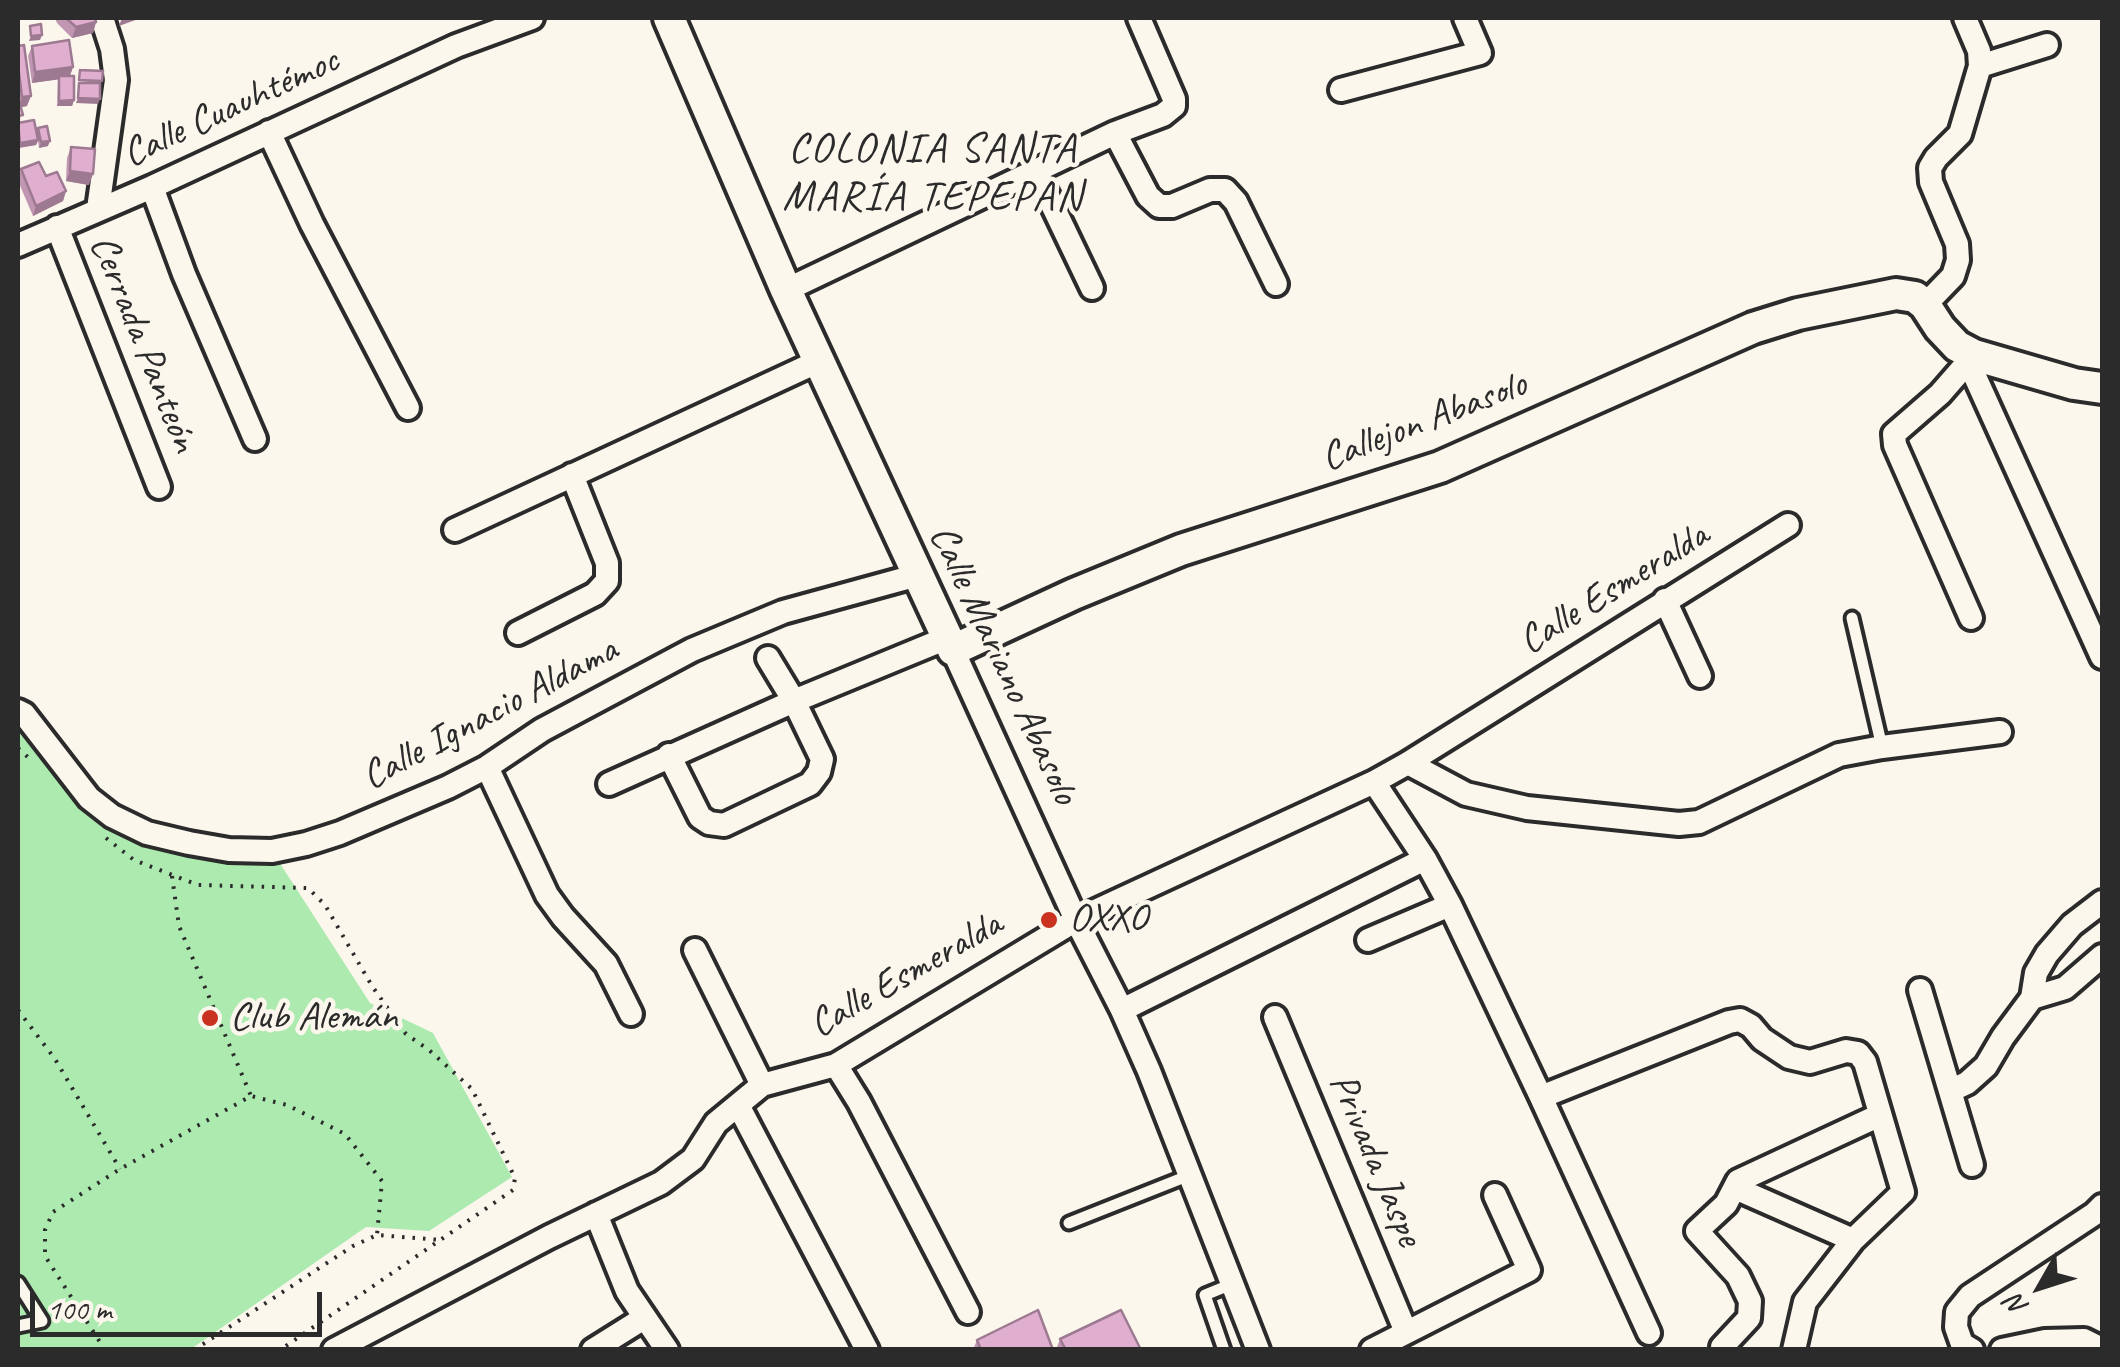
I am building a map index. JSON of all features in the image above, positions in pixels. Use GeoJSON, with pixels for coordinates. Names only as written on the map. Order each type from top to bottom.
{"type":"FeatureCollection","features":[{"type":"Feature","properties":{"kind":"street"},"geometry":{"type":"LineString","coordinates":[[98,210],[116,80],[102,18]]}},
{"type":"Feature","properties":{"kind":"street","name":"Calle Cuauhtémoc"},"geometry":{"type":"LineString","coordinates":[[18,245],[456,46],[532,18]]}},
{"type":"Feature","properties":{"kind":"street","name":"Calle Mariano Abasolo"},"geometry":{"type":"LineString","coordinates":[[668,18],[786,290],[1076,920],[1122,1010],[1258,1350]]}},
{"type":"Feature","properties":{"kind":"street"},"geometry":{"type":"LineString","coordinates":[[786,290],[1116,133],[1163,115],[1174,106],[1174,99],[1139,18]]}},
{"type":"Feature","properties":{"kind":"street"},"geometry":{"type":"LineString","coordinates":[[1341,90],[1480,53],[1465,18]]}},
{"type":"Feature","properties":{"kind":"street"},"geometry":{"type":"LineString","coordinates":[[1965,18],[1979,51],[1980,66],[1960,134],[1930,168],[1931,182],[1957,244],[1958,260],[1954,276],[1926,306],[1940,328],[1971,358],[2102,657]]}},
{"type":"Feature","properties":{"kind":"street"},"geometry":{"type":"LineString","coordinates":[[1980,66],[2047,44]]}},
{"type":"Feature","properties":{"kind":"street"},"geometry":{"type":"LineString","coordinates":[[270,132],[312,224],[408,408]]}},
{"type":"Feature","properties":{"kind":"street"},"geometry":{"type":"LineString","coordinates":[[1116,133],[1148,196],[1159,206],[1172,206],[1210,190],[1225,190],[1236,202],[1276,284]]}},
{"type":"Feature","properties":{"kind":"street"},"geometry":{"type":"LineString","coordinates":[[1036,171],[1092,288]]}},
{"type":"Feature","properties":{"kind":"street"},"geometry":{"type":"LineString","coordinates":[[152,187],[254,439]]}},
{"type":"Feature","properties":{"kind":"street","name":"Cerrada Panteón"},"geometry":{"type":"LineString","coordinates":[[57,228],[159,488]]}},
{"type":"Feature","properties":{"kind":"street","name":"Callejon Abasolo"},"geometry":{"type":"LineString","coordinates":[[950,644],[1181,550],[1440,467],[1752,328],[1798,314],[1896,294],[1915,297],[1926,306]]}},
{"type":"Feature","properties":{"kind":"street"},"geometry":{"type":"LineString","coordinates":[[1971,358],[2102,388]]}},
{"type":"Feature","properties":{"kind":"street"},"geometry":{"type":"LineString","coordinates":[[1971,358],[1940,394],[1894,434],[1894,445],[1971,618]]}},
{"type":"Feature","properties":{"kind":"street"},"geometry":{"type":"LineString","coordinates":[[455,530],[820,361]]}},
{"type":"Feature","properties":{"kind":"street"},"geometry":{"type":"LineString","coordinates":[[518,633],[596,594],[607,581],[606,563],[572,474]]}},
{"type":"Feature","properties":{"kind":"street","name":"Calle Esmeralda"},"geometry":{"type":"LineString","coordinates":[[334,1350],[662,1183],[693,1159],[716,1123],[762,1084],[836,1065],[1076,920],[1374,782],[1788,525]]}},
{"type":"Feature","properties":{"kind":"street","name":"Calle Ignacio Aldama"},"geometry":{"type":"LineString","coordinates":[[18,711],[89,798],[112,816],[147,833],[189,843],[229,850],[272,850],[340,833],[448,787],[487,767],[542,730],[692,650],[783,612],[918,575]]}},
{"type":"Feature","properties":{"kind":"street"},"geometry":{"type":"LineString","coordinates":[[1665,600],[1700,676]]}},
{"type":"Feature","properties":{"kind":"street"},"geometry":{"type":"LineString","coordinates":[[609,784],[794,701],[950,644]]}},
{"type":"Feature","properties":{"kind":"street"},"geometry":{"type":"LineString","coordinates":[[669,756],[700,816],[710,822],[724,824],[810,784],[822,759],[768,658]]}},
{"type":"Feature","properties":{"kind":"street"},"geometry":{"type":"LineString","coordinates":[[1408,762],[1466,794],[1496,801],[1527,808],[1679,824],[1699,822],[1840,755],[2000,732]]}},
{"type":"Feature","properties":{"kind":"street"},"geometry":{"type":"LineString","coordinates":[[487,767],[547,895],[606,964],[631,1014]]}},
{"type":"Feature","properties":{"kind":"street"},"geometry":{"type":"LineString","coordinates":[[1374,782],[1450,905],[1649,1334]]}},
{"type":"Feature","properties":{"kind":"street"},"geometry":{"type":"LineString","coordinates":[[1122,1010],[1425,860]]}},
{"type":"Feature","properties":{"kind":"street"},"geometry":{"type":"LineString","coordinates":[[1950,1091],[1967,1083],[1986,1066],[2032,998],[2036,973],[2047,954],[2072,925],[2102,902]]}},
{"type":"Feature","properties":{"kind":"street"},"geometry":{"type":"LineString","coordinates":[[1368,940],[1450,905]]}},
{"type":"Feature","properties":{"kind":"street"},"geometry":{"type":"LineString","coordinates":[[695,950],[762,1084]]}},
{"type":"Feature","properties":{"kind":"street"},"geometry":{"type":"LineString","coordinates":[[2032,998],[2065,988],[2102,956]]}},
{"type":"Feature","properties":{"kind":"street"},"geometry":{"type":"LineString","coordinates":[[1920,990],[1972,1166]]}},
{"type":"Feature","properties":{"kind":"street","name":"Privada Jaspe"},"geometry":{"type":"LineString","coordinates":[[1275,1017],[1406,1332]]}},
{"type":"Feature","properties":{"kind":"street"},"geometry":{"type":"LineString","coordinates":[[1542,1097],[1740,1020],[1789,1057],[1810,1062],[1846,1052],[1858,1053],[1865,1062],[1902,1192],[1854,1240],[1805,1302],[1794,1350]]}},
{"type":"Feature","properties":{"kind":"street"},"geometry":{"type":"LineString","coordinates":[[836,1065],[968,1312]]}},
{"type":"Feature","properties":{"kind":"street"},"geometry":{"type":"LineString","coordinates":[[738,1105],[867,1350]]}},
{"type":"Feature","properties":{"kind":"street"},"geometry":{"type":"LineString","coordinates":[[1722,1347],[1749,1318],[1750,1301],[1738,1276],[1697,1231],[1726,1204],[1738,1181],[1880,1115]]}},
{"type":"Feature","properties":{"kind":"street"},"geometry":{"type":"LineString","coordinates":[[1735,1188],[1854,1240]]}},
{"type":"Feature","properties":{"kind":"street"},"geometry":{"type":"LineString","coordinates":[[1381,1347],[1529,1270],[1495,1194]]}},
{"type":"Feature","properties":{"kind":"street"},"geometry":{"type":"LineString","coordinates":[[1972,1350],[1962,1344],[1956,1328],[1957,1312],[1970,1296],[2102,1206]]}},
{"type":"Feature","properties":{"kind":"street"},"geometry":{"type":"LineString","coordinates":[[596,1214],[626,1291],[667,1350]]}},
{"type":"Feature","properties":{"kind":"street"},"geometry":{"type":"LineString","coordinates":[[593,1350],[644,1318]]}},
{"type":"Feature","properties":{"kind":"street"},"geometry":{"type":"LineString","coordinates":[[2002,1350],[2046,1340],[2084,1340],[2102,1349]]}},
{"type":"Feature","properties":{"kind":"lane"},"geometry":{"type":"LineString","coordinates":[[1852,618],[1882,747]]}},
{"type":"Feature","properties":{"kind":"lane"},"geometry":{"type":"LineString","coordinates":[[1070,1223],[1190,1174]]}},
{"type":"Feature","properties":{"kind":"lane"},"geometry":{"type":"LineString","coordinates":[[18,1282],[42,1321],[18,1326]]}},
{"type":"Feature","properties":{"kind":"lane"},"geometry":{"type":"LineString","coordinates":[[1224,1350],[1205,1295],[1232,1284]]}},
{"type":"Feature","properties":{"kind":"path"},"geometry":{"type":"LineString","coordinates":[[18,748],[32,761]]}},
{"type":"Feature","properties":{"kind":"path"},"geometry":{"type":"LineString","coordinates":[[103,836],[134,860],[198,886],[308,888],[325,905],[372,986],[406,1034],[472,1089],[515,1178],[513,1190],[280,1350]]}},
{"type":"Feature","properties":{"kind":"path"},"geometry":{"type":"LineString","coordinates":[[172,875],[180,926],[252,1096]]}},
{"type":"Feature","properties":{"kind":"path"},"geometry":{"type":"LineString","coordinates":[[18,1010],[55,1058],[120,1169]]}},
{"type":"Feature","properties":{"kind":"path"},"geometry":{"type":"LineString","coordinates":[[104,1350],[45,1256],[45,1230],[53,1212],[120,1169],[252,1096],[287,1105],[345,1134],[382,1181],[378,1235]]}},
{"type":"Feature","properties":{"kind":"path"},"geometry":{"type":"LineString","coordinates":[[194,1350],[353,1246],[378,1235],[441,1240]]}},
{"type":"Feature","properties":{"kind":"green space","name":"Club Alemán"},"geometry":{"type":"Polygon","coordinates":[[[18,711],[112,816],[272,851],[370,1003],[433,1033],[512,1177],[429,1231],[366,1227],[191,1349],[18,1349],[18,711]]]}},
{"type":"Feature","properties":{"kind":"building"},"geometry":{"type":"Polygon","coordinates":[[[66,18],[95,18],[96,22],[76,27],[66,18]]]}},
{"type":"Feature","properties":{"kind":"building"},"geometry":{"type":"Polygon","coordinates":[[[41,24],[42,35],[31,36],[30,26],[41,24]]]}},
{"type":"Feature","properties":{"kind":"building"},"geometry":{"type":"Polygon","coordinates":[[[69,40],[73,67],[35,72],[32,46],[69,40]]]}},
{"type":"Feature","properties":{"kind":"building"},"geometry":{"type":"Polygon","coordinates":[[[24,45],[31,96],[22,97],[18,46],[24,45]]]}},
{"type":"Feature","properties":{"kind":"building"},"geometry":{"type":"Polygon","coordinates":[[[80,70],[103,71],[102,81],[79,80],[80,70]]]}},
{"type":"Feature","properties":{"kind":"building"},"geometry":{"type":"Polygon","coordinates":[[[59,76],[74,76],[74,100],[59,101],[59,76]]]}},
{"type":"Feature","properties":{"kind":"building"},"geometry":{"type":"Polygon","coordinates":[[[79,83],[100,83],[100,99],[78,98],[79,83]]]}},
{"type":"Feature","properties":{"kind":"building"},"geometry":{"type":"Polygon","coordinates":[[[34,120],[38,140],[20,143],[18,123],[34,120]]]}},
{"type":"Feature","properties":{"kind":"building"},"geometry":{"type":"Polygon","coordinates":[[[47,126],[50,141],[41,142],[38,128],[47,126]]]}},
{"type":"Feature","properties":{"kind":"building"},"geometry":{"type":"Polygon","coordinates":[[[71,147],[95,149],[93,174],[70,171],[71,147]]]}},
{"type":"Feature","properties":{"kind":"building"},"geometry":{"type":"Polygon","coordinates":[[[39,162],[46,176],[57,172],[66,191],[36,206],[21,169],[39,162]]]}},
{"type":"Feature","properties":{"kind":"building"},"geometry":{"type":"Polygon","coordinates":[[[1038,1310],[1053,1350],[981,1350],[977,1340],[1038,1310]]]}},
{"type":"Feature","properties":{"kind":"building"},"geometry":{"type":"Polygon","coordinates":[[[1121,1310],[1141,1350],[1066,1350],[1060,1339],[1121,1310]]]}},
{"type":"Feature","properties":{"kind":"place","name":"OXXO"},"geometry":{"type":"Point","coordinates":[1049,920]}},
{"type":"Feature","properties":{"kind":"place","name":"Club Alemán"},"geometry":{"type":"Point","coordinates":[210,1018]}},
{"type":"Feature","properties":{"kind":"district","name":"COLONIA SANTA MARÍA TEPEPAN"},"geometry":{"type":"Point","coordinates":[933,174]}}]}
